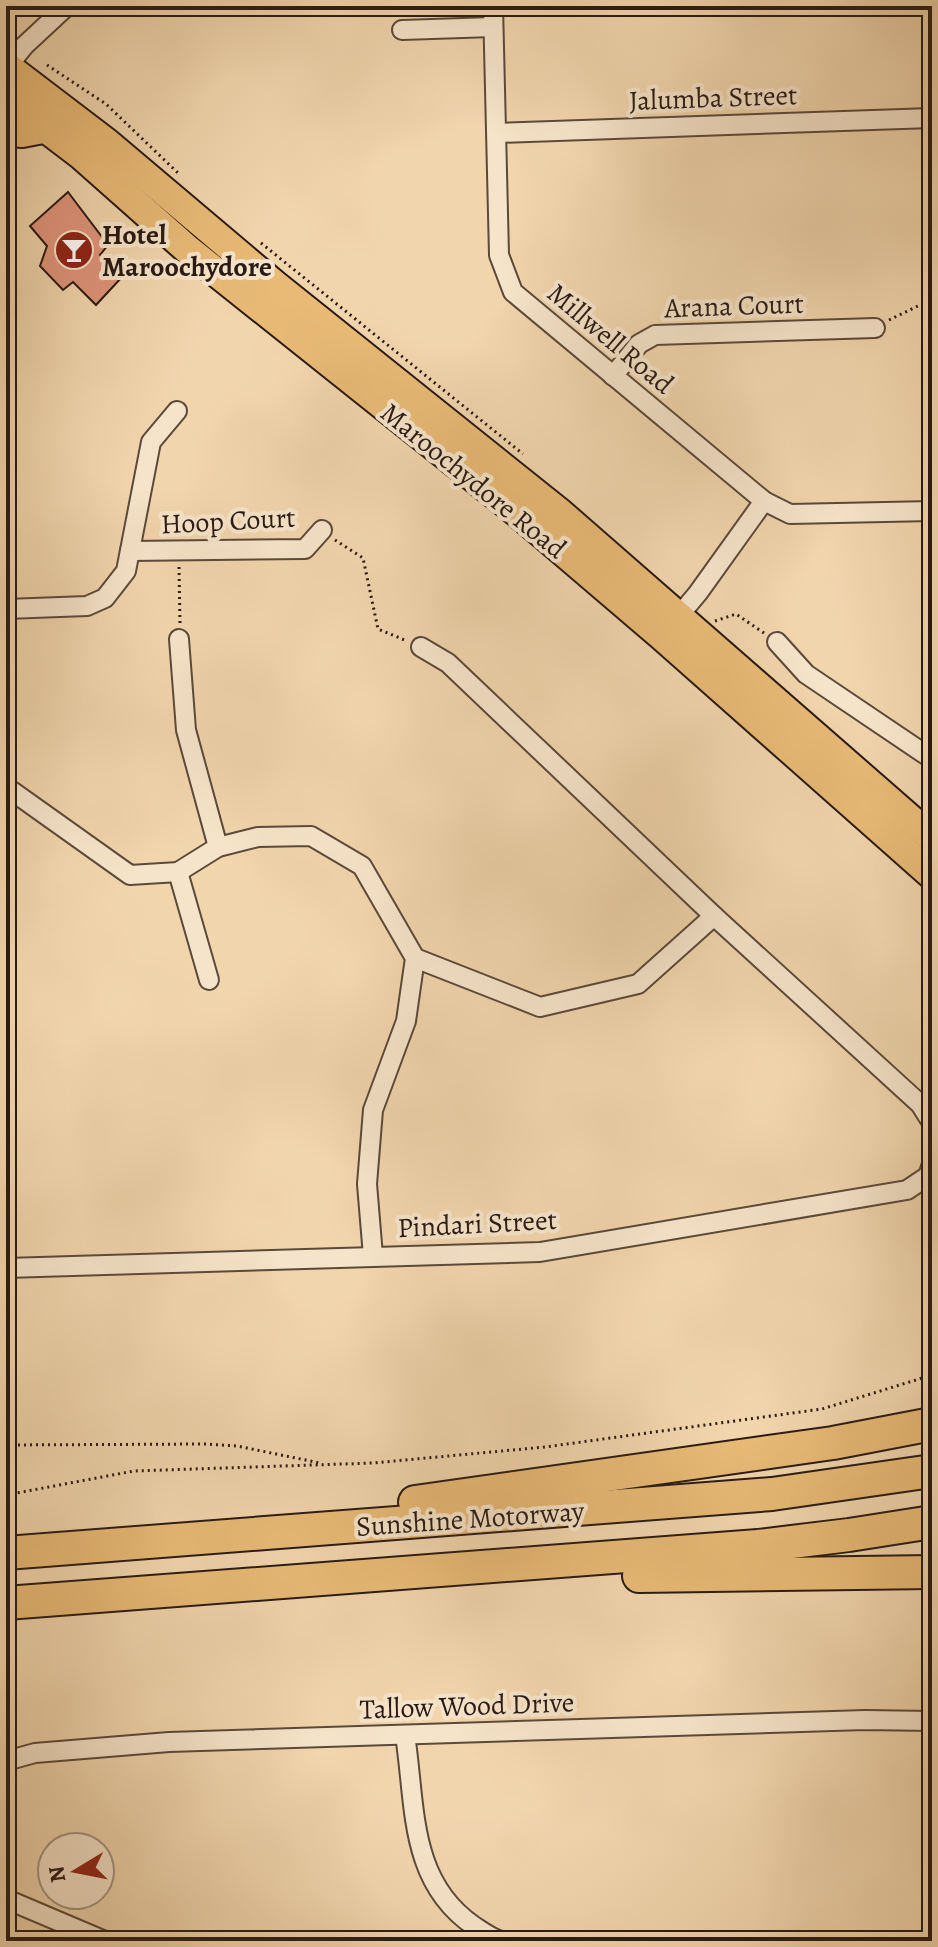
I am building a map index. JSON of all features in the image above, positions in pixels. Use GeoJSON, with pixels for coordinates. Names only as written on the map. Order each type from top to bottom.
{"type":"FeatureCollection","features":[{"type":"Feature","properties":{"kind":"highway"},"geometry":{"type":"LineString","coordinates":[[301,1531],[337,1513],[833,1443],[932,1424]]}},
{"type":"Feature","properties":{"kind":"highway","name":"Sunshine Motorway"},"geometry":{"type":"LineString","coordinates":[[6,1553],[772,1494],[932,1471]]}},
{"type":"Feature","properties":{"kind":"highway","name":"Sunshine Motorway"},"geometry":{"type":"LineString","coordinates":[[6,1603],[758,1546],[932,1522]]}},
{"type":"Feature","properties":{"kind":"highway"},"geometry":{"type":"LineString","coordinates":[[263,1584],[302,1594],[687,1574],[932,1572]]}},
{"type":"Feature","properties":{"kind":"main road","name":"Maroochydore Road"},"geometry":{"type":"LineString","coordinates":[[6,67],[107,143],[275,285],[517,477],[932,875]]}},
{"type":"Feature","properties":{"kind":"main road","name":"Maroochydore Road"},"geometry":{"type":"LineString","coordinates":[[6,98],[48,128],[187,249],[512,508],[671,626],[932,838]]}},
{"type":"Feature","properties":{"kind":"main road"},"geometry":{"type":"LineString","coordinates":[[6,131],[22,133],[48,128]]}},
{"type":"Feature","properties":{"kind":"street"},"geometry":{"type":"LineString","coordinates":[[6,67],[67,6]]}},
{"type":"Feature","properties":{"kind":"street","name":"Millwell Road"},"geometry":{"type":"LineString","coordinates":[[493,6],[499,255],[513,292],[764,501],[790,514],[932,511]]}},
{"type":"Feature","properties":{"kind":"street"},"geometry":{"type":"LineString","coordinates":[[402,30],[493,27]]}},
{"type":"Feature","properties":{"kind":"street","name":"Jalumba Street"},"geometry":{"type":"LineString","coordinates":[[497,133],[932,118]]}},
{"type":"Feature","properties":{"kind":"street","name":"Arana Court"},"geometry":{"type":"LineString","coordinates":[[613,376],[639,344],[655,335],[875,328]]}},
{"type":"Feature","properties":{"kind":"street"},"geometry":{"type":"LineString","coordinates":[[6,609],[87,606],[105,598],[126,571],[151,442],[177,411]]}},
{"type":"Feature","properties":{"kind":"street"},"geometry":{"type":"LineString","coordinates":[[671,626],[764,501]]}},
{"type":"Feature","properties":{"kind":"street","name":"Hoop Court"},"geometry":{"type":"LineString","coordinates":[[130,551],[305,549],[322,530]]}},
{"type":"Feature","properties":{"kind":"street"},"geometry":{"type":"LineString","coordinates":[[179,639],[186,730],[218,847]]}},
{"type":"Feature","properties":{"kind":"street"},"geometry":{"type":"LineString","coordinates":[[777,642],[806,674],[932,759]]}},
{"type":"Feature","properties":{"kind":"street"},"geometry":{"type":"LineString","coordinates":[[421,647],[448,663],[714,916],[920,1104],[932,1123]]}},
{"type":"Feature","properties":{"kind":"street"},"geometry":{"type":"LineString","coordinates":[[6,792],[12,791],[130,875],[178,872],[218,847],[258,837],[311,836],[362,866],[415,958],[406,1021],[373,1110],[367,1184],[373,1256]]}},
{"type":"Feature","properties":{"kind":"street"},"geometry":{"type":"LineString","coordinates":[[178,872],[209,980]]}},
{"type":"Feature","properties":{"kind":"street"},"geometry":{"type":"LineString","coordinates":[[415,958],[540,1007],[638,984],[714,916]]}},
{"type":"Feature","properties":{"kind":"street","name":"Pindari Street"},"geometry":{"type":"LineString","coordinates":[[6,1268],[540,1252],[907,1190],[928,1176],[932,1164]]}},
{"type":"Feature","properties":{"kind":"street","name":"Tallow Wood Drive"},"geometry":{"type":"LineString","coordinates":[[6,1761],[35,1753],[169,1742],[865,1720],[932,1721]]}},
{"type":"Feature","properties":{"kind":"street"},"geometry":{"type":"LineString","coordinates":[[405,1735],[413,1812],[424,1863],[440,1894],[461,1917],[501,1941]]}},
{"type":"Feature","properties":{"kind":"street"},"geometry":{"type":"LineString","coordinates":[[6,1899],[105,1941]]}},
{"type":"Feature","properties":{"kind":"path"},"geometry":{"type":"LineString","coordinates":[[47,65],[106,104],[178,172]]}},
{"type":"Feature","properties":{"kind":"path"},"geometry":{"type":"LineString","coordinates":[[256,239],[526,457]]}},
{"type":"Feature","properties":{"kind":"path"},"geometry":{"type":"LineString","coordinates":[[875,328],[920,305],[932,304]]}},
{"type":"Feature","properties":{"kind":"path"},"geometry":{"type":"LineString","coordinates":[[322,530],[363,558],[378,629],[421,647]]}},
{"type":"Feature","properties":{"kind":"path"},"geometry":{"type":"LineString","coordinates":[[178,551],[179,639]]}},
{"type":"Feature","properties":{"kind":"path"},"geometry":{"type":"LineString","coordinates":[[712,621],[736,614],[777,642]]}},
{"type":"Feature","properties":{"kind":"path"},"geometry":{"type":"LineString","coordinates":[[6,1495],[134,1471],[328,1465],[545,1447],[822,1409],[932,1375]]}},
{"type":"Feature","properties":{"kind":"path"},"geometry":{"type":"LineString","coordinates":[[6,1445],[215,1444],[286,1454],[328,1465]]}},
{"type":"Feature","properties":{"kind":"building","name":"Hotel Maroochydore"},"geometry":{"type":"Polygon","coordinates":[[[68,192],[108,245],[100,255],[122,277],[96,305],[73,282],[63,290],[40,266],[47,246],[30,226],[68,192]]]}},
{"type":"Feature","properties":{"kind":"place","name":"Hotel Maroochydore"},"geometry":{"type":"Point","coordinates":[74,250]}}]}
